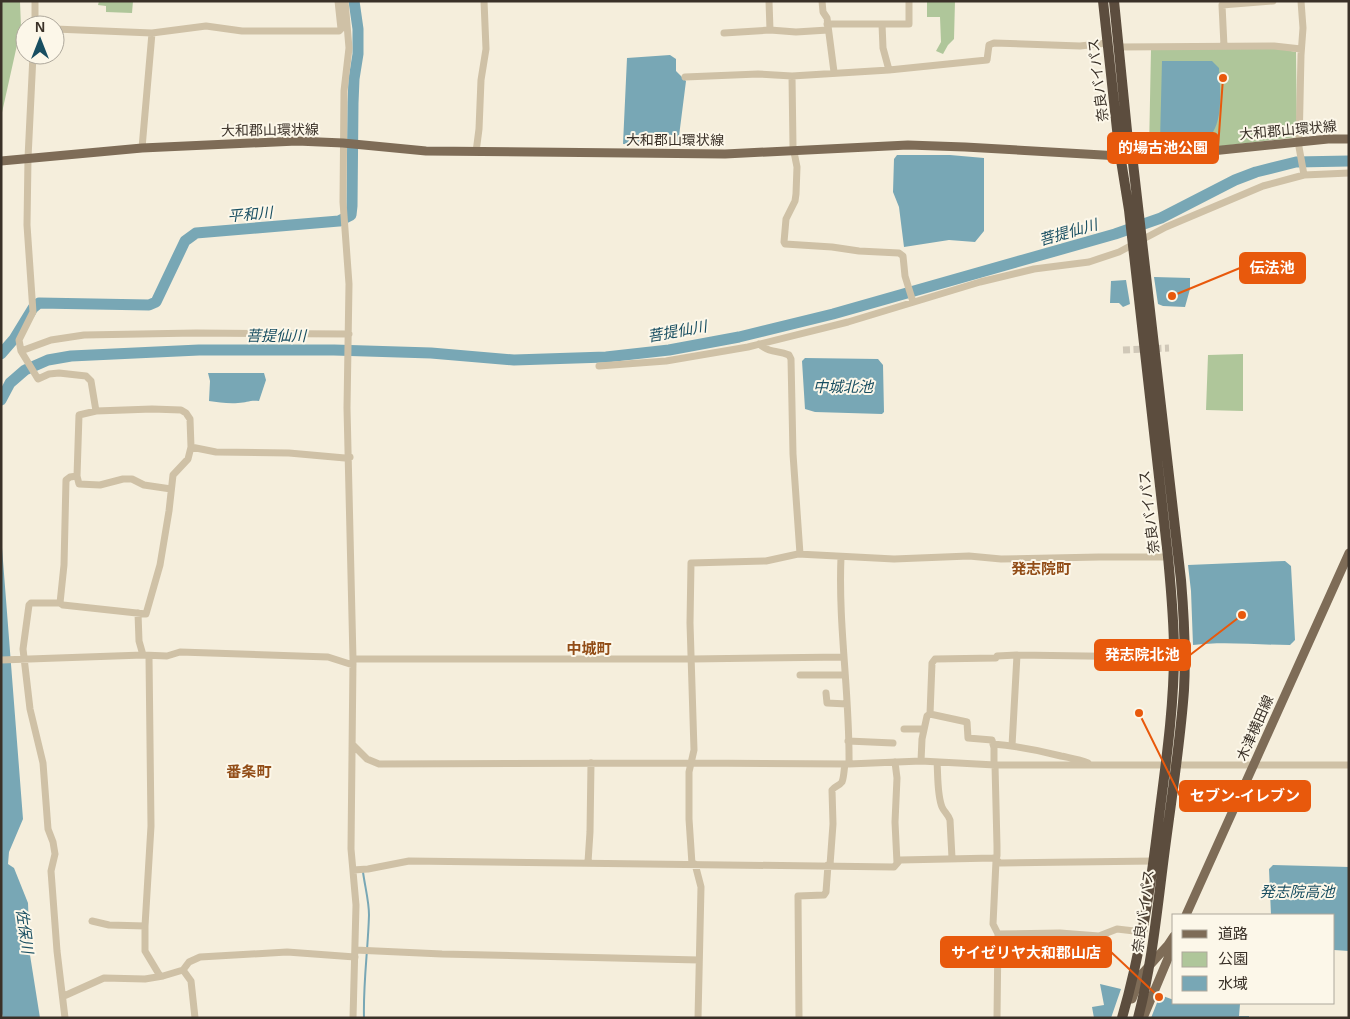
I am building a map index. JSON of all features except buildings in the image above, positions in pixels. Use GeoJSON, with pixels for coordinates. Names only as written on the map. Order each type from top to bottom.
{"type":"FeatureCollection","features":[{"type":"Feature","properties":{"kind":"highway","name":"奈良バイパス"},"geometry":{"type":"LineString","coordinates":[[1103,1],[1133,209],[1172,594],[1174,652],[1170,765],[1150,963],[1138,1018]]}},
{"type":"Feature","properties":{"kind":"highway","name":"奈良バイパス"},"geometry":{"type":"LineString","coordinates":[[1114,1],[1126,157]]}},
{"type":"Feature","properties":{"kind":"highway","name":"奈良バイパス"},"geometry":{"type":"LineString","coordinates":[[1123,1018],[1143,932],[1184,689],[1183,597],[1136,240]]}},
{"type":"Feature","properties":{"kind":"main road","name":"大和郡山環状線"},"geometry":{"type":"LineString","coordinates":[[1,161],[142,148],[297,141],[350,144],[410,151],[686,154],[908,145],[1126,157],[1300,145],[1349,139]]}},
{"type":"Feature","properties":{"kind":"main road","name":"木津横田線"},"geometry":{"type":"LineString","coordinates":[[1186,914],[1349,554]]}},
{"type":"Feature","properties":{"kind":"main road"},"geometry":{"type":"LineString","coordinates":[[1123,1018],[1140,975],[1172,939]]}},
{"type":"Feature","properties":{"kind":"main road"},"geometry":{"type":"LineString","coordinates":[[1143,1018],[1172,949]]}},
{"type":"Feature","properties":{"kind":"street"},"geometry":{"type":"LineString","coordinates":[[35,15],[36,1]]}},
{"type":"Feature","properties":{"kind":"street"},"geometry":{"type":"LineString","coordinates":[[65,29],[152,33],[206,26],[242,31],[339,32],[341,29],[338,1]]}},
{"type":"Feature","properties":{"kind":"street"},"geometry":{"type":"LineString","coordinates":[[345,1],[349,48],[344,84],[350,144],[343,202],[349,284],[348,408],[353,662],[351,841],[356,905],[353,1018]]}},
{"type":"Feature","properties":{"kind":"street"},"geometry":{"type":"LineString","coordinates":[[476,152],[481,80],[486,49],[484,1]]}},
{"type":"Feature","properties":{"kind":"street"},"geometry":{"type":"LineString","coordinates":[[769,1],[770,30]]}},
{"type":"Feature","properties":{"kind":"street"},"geometry":{"type":"LineString","coordinates":[[822,1],[823,12],[827,18],[834,72]]}},
{"type":"Feature","properties":{"kind":"street"},"geometry":{"type":"LineString","coordinates":[[724,33],[770,30],[796,32],[828,27],[909,24],[908,1]]}},
{"type":"Feature","properties":{"kind":"street"},"geometry":{"type":"LineString","coordinates":[[1224,46],[1222,6],[1273,1]]}},
{"type":"Feature","properties":{"kind":"street"},"geometry":{"type":"LineString","coordinates":[[1301,1],[1303,28],[1300,145],[1304,173]]}},
{"type":"Feature","properties":{"kind":"street"},"geometry":{"type":"LineString","coordinates":[[882,24],[882,48],[889,70]]}},
{"type":"Feature","properties":{"kind":"street"},"geometry":{"type":"LineString","coordinates":[[142,148],[152,33]]}},
{"type":"Feature","properties":{"kind":"street"},"geometry":{"type":"LineString","coordinates":[[685,77],[758,74],[792,76],[889,70],[987,60],[989,45],[994,43],[1080,46],[1108,43]]}},
{"type":"Feature","properties":{"kind":"street"},"geometry":{"type":"LineString","coordinates":[[1118,47],[1274,46],[1301,49]]}},
{"type":"Feature","properties":{"kind":"street"},"geometry":{"type":"LineString","coordinates":[[33,65],[27,225],[33,312],[19,340],[21,351],[38,379],[59,372],[86,376],[91,381],[96,412]]}},
{"type":"Feature","properties":{"kind":"street"},"geometry":{"type":"LineString","coordinates":[[792,76],[794,151],[797,167],[796,194],[786,219],[785,244],[899,253],[902,256],[905,276],[913,301]]}},
{"type":"Feature","properties":{"kind":"street"},"geometry":{"type":"LineString","coordinates":[[599,366],[666,361],[759,344],[848,322],[980,282],[1034,269],[1089,262],[1119,252],[1136,240],[1263,186],[1304,173],[1349,173]]}},
{"type":"Feature","properties":{"kind":"street"},"geometry":{"type":"LineString","coordinates":[[21,351],[51,340],[84,335],[196,333],[349,335]]}},
{"type":"Feature","properties":{"kind":"street"},"geometry":{"type":"LineString","coordinates":[[759,344],[768,351],[785,353],[791,359],[793,454],[800,554]]}},
{"type":"Feature","properties":{"kind":"street"},"geometry":{"type":"LineString","coordinates":[[66,1017],[57,951],[51,871],[55,854],[48,828],[43,763],[30,709],[23,660],[29,605],[31,603],[60,603],[63,606],[131,611],[146,614],[160,565],[171,489],[173,475],[188,459],[191,447],[190,419],[181,410],[96,412],[79,415],[77,476],[79,484],[100,485],[123,479],[132,479],[144,485],[171,489]]}},
{"type":"Feature","properties":{"kind":"street"},"geometry":{"type":"LineString","coordinates":[[191,447],[216,452],[289,453],[350,457]]}},
{"type":"Feature","properties":{"kind":"street"},"geometry":{"type":"LineString","coordinates":[[60,603],[64,565],[66,480],[77,476]]}},
{"type":"Feature","properties":{"kind":"street"},"geometry":{"type":"LineString","coordinates":[[698,1018],[701,887],[694,864],[689,819],[689,772],[694,750],[691,563],[766,561],[800,554],[894,559],[969,556],[1001,560],[1099,556],[1168,557]]}},
{"type":"Feature","properties":{"kind":"street"},"geometry":{"type":"LineString","coordinates":[[799,1018],[798,896],[824,895],[826,892],[833,824],[832,790],[843,780],[847,764],[844,632],[840,601],[841,557]]}},
{"type":"Feature","properties":{"kind":"street"},"geometry":{"type":"LineString","coordinates":[[138,613],[139,641],[146,656],[152,759],[152,826],[145,951],[160,976]]}},
{"type":"Feature","properties":{"kind":"street"},"geometry":{"type":"LineString","coordinates":[[1,660],[167,656],[180,652],[328,657],[353,662],[844,656]]}},
{"type":"Feature","properties":{"kind":"street"},"geometry":{"type":"LineString","coordinates":[[922,761],[922,739],[927,716],[930,714],[932,663],[935,660],[996,658],[997,656],[1017,655],[1154,657],[1174,652]]}},
{"type":"Feature","properties":{"kind":"street"},"geometry":{"type":"LineString","coordinates":[[1012,746],[1017,655]]}},
{"type":"Feature","properties":{"kind":"street"},"geometry":{"type":"LineString","coordinates":[[800,675],[844,675]]}},
{"type":"Feature","properties":{"kind":"street"},"geometry":{"type":"LineString","coordinates":[[826,693],[827,703],[847,704]]}},
{"type":"Feature","properties":{"kind":"street"},"geometry":{"type":"LineString","coordinates":[[930,714],[967,722],[968,738],[992,740],[993,744],[997,846],[994,924],[998,934],[997,1018]]}},
{"type":"Feature","properties":{"kind":"street"},"geometry":{"type":"LineString","coordinates":[[904,729],[924,729]]}},
{"type":"Feature","properties":{"kind":"street"},"geometry":{"type":"LineString","coordinates":[[848,742],[894,743]]}},
{"type":"Feature","properties":{"kind":"street"},"geometry":{"type":"LineString","coordinates":[[993,744],[1079,759],[1090,765]]}},
{"type":"Feature","properties":{"kind":"street"},"geometry":{"type":"LineString","coordinates":[[353,745],[367,759],[379,764],[691,762],[847,764],[922,761],[1090,765],[1349,765]]}},
{"type":"Feature","properties":{"kind":"street"},"geometry":{"type":"LineString","coordinates":[[895,762],[897,778],[895,822],[897,863]]}},
{"type":"Feature","properties":{"kind":"street"},"geometry":{"type":"LineString","coordinates":[[937,762],[940,802],[942,808],[949,815],[950,820],[952,858]]}},
{"type":"Feature","properties":{"kind":"street"},"geometry":{"type":"LineString","coordinates":[[588,862],[591,763]]}},
{"type":"Feature","properties":{"kind":"street"},"geometry":{"type":"LineString","coordinates":[[353,870],[409,861],[894,867],[900,860],[952,858],[995,860],[1000,863],[1154,861]]}},
{"type":"Feature","properties":{"kind":"street"},"geometry":{"type":"LineString","coordinates":[[92,922],[145,926]]}},
{"type":"Feature","properties":{"kind":"street"},"geometry":{"type":"LineString","coordinates":[[998,934],[1060,933],[1099,936],[1117,929],[1143,932]]}},
{"type":"Feature","properties":{"kind":"street"},"geometry":{"type":"LineString","coordinates":[[64,996],[104,978],[145,979],[160,976],[183,970],[189,962],[200,957],[210,956],[287,952],[699,960]]}},
{"type":"Feature","properties":{"kind":"street"},"geometry":{"type":"LineString","coordinates":[[183,970],[191,981],[194,1018]]}},
{"type":"Feature","properties":{"kind":"green space"},"geometry":{"type":"Polygon","coordinates":[[[1,1],[20,2],[21,15],[15,15],[15,54],[1,117],[1,1]]]}},
{"type":"Feature","properties":{"kind":"green space"},"geometry":{"type":"Polygon","coordinates":[[[99,1],[133,1],[132,13],[106,12],[106,6],[98,5],[99,1]]]}},
{"type":"Feature","properties":{"kind":"green space"},"geometry":{"type":"Polygon","coordinates":[[[927,1],[955,1],[954,39],[943,54],[936,51],[941,42],[940,17],[927,17],[927,1]]]}},
{"type":"Feature","properties":{"kind":"green space"},"geometry":{"type":"Polygon","coordinates":[[[1275,48],[1296,52],[1297,137],[1173,152],[1149,151],[1151,49],[1275,48]]]}},
{"type":"Feature","properties":{"kind":"green space"},"geometry":{"type":"Polygon","coordinates":[[[1243,354],[1243,411],[1206,410],[1208,355],[1243,354]]]}},
{"type":"Feature","properties":{"kind":"water"},"geometry":{"type":"Polygon","coordinates":[[[670,55],[676,59],[676,71],[686,81],[678,144],[623,144],[627,58],[670,55]]]}},
{"type":"Feature","properties":{"kind":"water"},"geometry":{"type":"Polygon","coordinates":[[[1162,61],[1212,61],[1219,68],[1220,110],[1213,132],[1175,145],[1160,142],[1162,61]]]}},
{"type":"Feature","properties":{"kind":"water"},"geometry":{"type":"Polygon","coordinates":[[[897,155],[950,155],[984,158],[984,231],[975,242],[949,240],[904,247],[899,207],[893,192],[894,159],[897,155]]]}},
{"type":"Feature","properties":{"kind":"water"},"geometry":{"type":"Polygon","coordinates":[[[1154,277],[1190,278],[1190,289],[1185,307],[1158,304],[1154,277]]]}},
{"type":"Feature","properties":{"kind":"water"},"geometry":{"type":"Polygon","coordinates":[[[1126,280],[1130,304],[1123,307],[1119,303],[1110,303],[1111,281],[1126,280]]]}},
{"type":"Feature","properties":{"kind":"water","name":"中城北池"},"geometry":{"type":"Polygon","coordinates":[[[805,358],[878,359],[883,365],[884,412],[882,414],[815,412],[805,409],[802,361],[805,358]]]}},
{"type":"Feature","properties":{"kind":"water"},"geometry":{"type":"Polygon","coordinates":[[[208,373],[264,373],[266,380],[259,401],[234,403],[209,401],[210,381],[208,373]]]}},
{"type":"Feature","properties":{"kind":"water","name":"佐保川"},"geometry":{"type":"Polygon","coordinates":[[[1,535],[23,819],[9,852],[8,864],[14,868],[28,903],[30,955],[40,1018],[3,1018],[1,1009],[1,535]]]}},
{"type":"Feature","properties":{"kind":"water"},"geometry":{"type":"Polygon","coordinates":[[[1285,561],[1291,566],[1295,640],[1290,645],[1229,643],[1193,645],[1188,565],[1285,561]]]}},
{"type":"Feature","properties":{"kind":"water","name":"発志院高池"},"geometry":{"type":"Polygon","coordinates":[[[1273,865],[1349,867],[1349,951],[1335,950],[1335,914],[1271,914],[1269,869],[1273,865]]]}},
{"type":"Feature","properties":{"kind":"water"},"geometry":{"type":"Polygon","coordinates":[[[1100,984],[1121,989],[1111,1018],[1094,1018],[1092,1007],[1104,1005],[1100,984]]]}},
{"type":"Feature","properties":{"kind":"water"},"geometry":{"type":"Polygon","coordinates":[[[1160,995],[1172,999],[1172,1004],[1240,1004],[1239,1016],[1249,1016],[1249,1018],[1151,1018],[1160,995]]]}},
{"type":"Feature","properties":{"kind":"waterway","name":"平和川"},"geometry":{"type":"LineString","coordinates":[[1,354],[14,339],[33,308],[39,303],[149,305],[156,302],[185,241],[196,233],[339,221],[351,215],[354,79],[358,54],[358,29],[354,1]]}},
{"type":"Feature","properties":{"kind":"waterway","name":"菩提仙川"},"geometry":{"type":"LineString","coordinates":[[1,400],[10,383],[25,370],[48,360],[71,356],[199,350],[334,350],[431,353],[514,360],[606,357],[669,350],[739,337],[833,314],[1115,234],[1161,218],[1235,180],[1256,172],[1296,162],[1349,161]]}},
{"type":"Feature","properties":{"kind":"waterway"},"geometry":{"type":"LineString","coordinates":[[363,872],[369,915],[364,1018]]}},
{"type":"Feature","properties":{"kind":"tunnel"},"geometry":{"type":"LineString","coordinates":[[1123,350],[1169,348]]}},
{"type":"Feature","properties":{"kind":"place","name":"的場古池公園"},"geometry":{"type":"Point","coordinates":[1223,78]}},
{"type":"Feature","properties":{"kind":"place","name":"伝法池"},"geometry":{"type":"Point","coordinates":[1172,296]}},
{"type":"Feature","properties":{"kind":"place","name":"発志院北池"},"geometry":{"type":"Point","coordinates":[1242,615]}},
{"type":"Feature","properties":{"kind":"place","name":"セブン-イレブン"},"geometry":{"type":"Point","coordinates":[1139,713]}},
{"type":"Feature","properties":{"kind":"place","name":"サイゼリヤ大和郡山店"},"geometry":{"type":"Point","coordinates":[1159,997]}},
{"type":"Feature","properties":{"kind":"district","name":"発志院町"},"geometry":{"type":"Point","coordinates":[1041,568]}},
{"type":"Feature","properties":{"kind":"district","name":"中城町"},"geometry":{"type":"Point","coordinates":[589,648]}},
{"type":"Feature","properties":{"kind":"district","name":"番条町"},"geometry":{"type":"Point","coordinates":[249,771]}}]}
